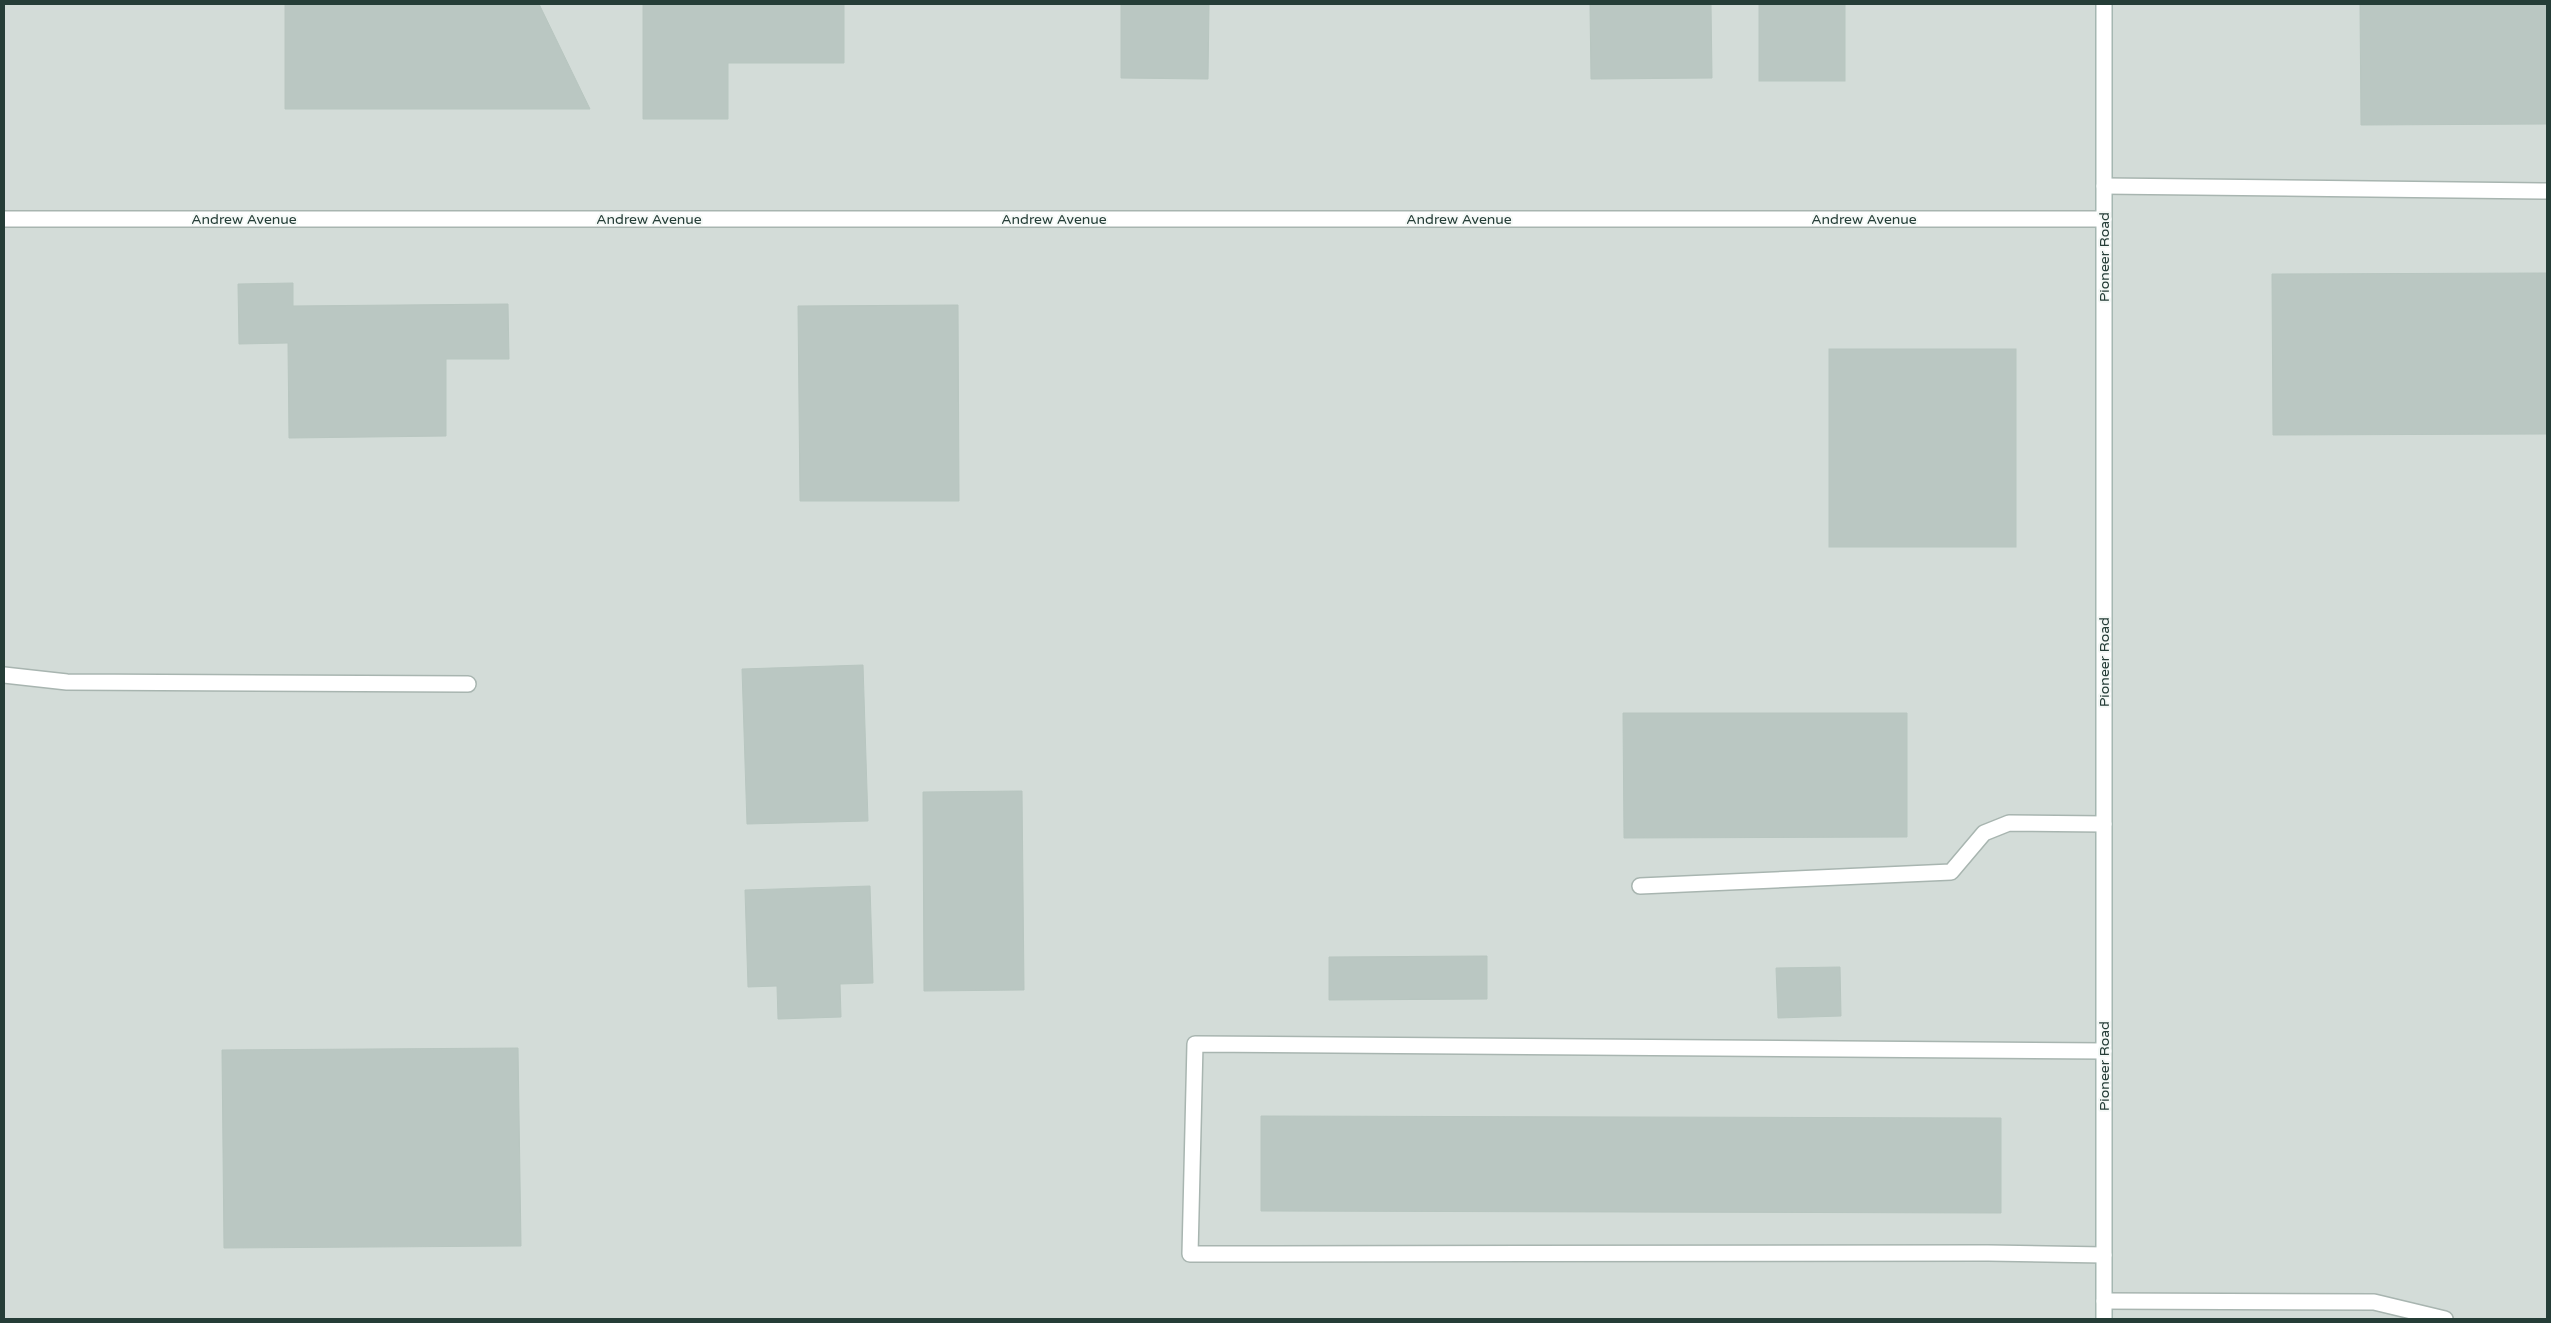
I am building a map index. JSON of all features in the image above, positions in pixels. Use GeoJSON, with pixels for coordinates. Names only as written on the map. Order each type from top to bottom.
{"type":"FeatureCollection","features":[{"type":"Feature","properties":{"kind":"street","name":"Pioneer Road"},"geometry":{"type":"LineString","coordinates":[[2104,4],[2104,1319]]}},
{"type":"Feature","properties":{"kind":"street"},"geometry":{"type":"LineString","coordinates":[[2104,186],[2547,191]]}},
{"type":"Feature","properties":{"kind":"street","name":"Andrew Avenue"},"geometry":{"type":"LineString","coordinates":[[4,219],[2104,219]]}},
{"type":"Feature","properties":{"kind":"street"},"geometry":{"type":"LineString","coordinates":[[4,675],[67,682],[468,684]]}},
{"type":"Feature","properties":{"kind":"street"},"geometry":{"type":"LineString","coordinates":[[1640,886],[1951,872],[1984,833],[2009,823],[2104,824]]}},
{"type":"Feature","properties":{"kind":"street"},"geometry":{"type":"LineString","coordinates":[[2104,1051],[1195,1044],[1190,1254],[1988,1253],[2104,1255]]}},
{"type":"Feature","properties":{"kind":"street"},"geometry":{"type":"LineString","coordinates":[[2104,1301],[2374,1302],[2445,1319]]}},
{"type":"Feature","properties":{"kind":"shaded area"},"geometry":{"type":"Polygon","coordinates":[[[4,4],[2547,4],[2547,1319],[4,1319],[4,4]]]}},
{"type":"Feature","properties":{"kind":"building"},"geometry":{"type":"Polygon","coordinates":[[[285,4],[539,4],[590,109],[285,109],[285,4]]]}},
{"type":"Feature","properties":{"kind":"building"},"geometry":{"type":"Polygon","coordinates":[[[643,4],[844,4],[844,63],[728,63],[728,119],[643,119],[643,4]]]}},
{"type":"Feature","properties":{"kind":"building"},"geometry":{"type":"Polygon","coordinates":[[[1121,4],[1209,4],[1208,79],[1121,78],[1121,4]]]}},
{"type":"Feature","properties":{"kind":"building"},"geometry":{"type":"Polygon","coordinates":[[[1590,4],[1711,4],[1712,78],[1591,79],[1590,4]]]}},
{"type":"Feature","properties":{"kind":"building"},"geometry":{"type":"Polygon","coordinates":[[[1759,4],[1845,4],[1845,81],[1759,81],[1759,4]]]}},
{"type":"Feature","properties":{"kind":"building"},"geometry":{"type":"Polygon","coordinates":[[[2360,4],[2547,4],[2547,124],[2361,125],[2360,4]]]}},
{"type":"Feature","properties":{"kind":"building"},"geometry":{"type":"Polygon","coordinates":[[[2547,273],[2547,434],[2273,435],[2272,274],[2547,273]]]}},
{"type":"Feature","properties":{"kind":"building"},"geometry":{"type":"Polygon","coordinates":[[[293,283],[293,306],[508,304],[509,359],[446,359],[446,436],[289,438],[288,343],[239,344],[238,284],[293,283]]]}},
{"type":"Feature","properties":{"kind":"building"},"geometry":{"type":"Polygon","coordinates":[[[958,305],[959,501],[800,501],[798,306],[958,305]]]}},
{"type":"Feature","properties":{"kind":"building"},"geometry":{"type":"Polygon","coordinates":[[[1829,349],[2016,349],[2016,547],[1829,547],[1829,349]]]}},
{"type":"Feature","properties":{"kind":"building"},"geometry":{"type":"Polygon","coordinates":[[[863,665],[868,821],[747,824],[742,669],[863,665]]]}},
{"type":"Feature","properties":{"kind":"building"},"geometry":{"type":"Polygon","coordinates":[[[1623,713],[1907,713],[1907,837],[1624,838],[1623,713]]]}},
{"type":"Feature","properties":{"kind":"building"},"geometry":{"type":"Polygon","coordinates":[[[1022,791],[1024,990],[924,991],[923,792],[1022,791]]]}},
{"type":"Feature","properties":{"kind":"building"},"geometry":{"type":"Polygon","coordinates":[[[870,886],[873,983],[840,984],[841,1017],[778,1019],[777,986],[748,987],[745,890],[870,886]]]}},
{"type":"Feature","properties":{"kind":"building"},"geometry":{"type":"Polygon","coordinates":[[[1487,956],[1487,999],[1329,1000],[1329,957],[1487,956]]]}},
{"type":"Feature","properties":{"kind":"building"},"geometry":{"type":"Polygon","coordinates":[[[1840,967],[1841,1016],[1778,1018],[1776,968],[1840,967]]]}},
{"type":"Feature","properties":{"kind":"building"},"geometry":{"type":"Polygon","coordinates":[[[518,1048],[521,1246],[224,1248],[222,1050],[518,1048]]]}},
{"type":"Feature","properties":{"kind":"building"},"geometry":{"type":"Polygon","coordinates":[[[1261,1116],[2001,1118],[2001,1213],[1261,1211],[1261,1116]]]}}]}
